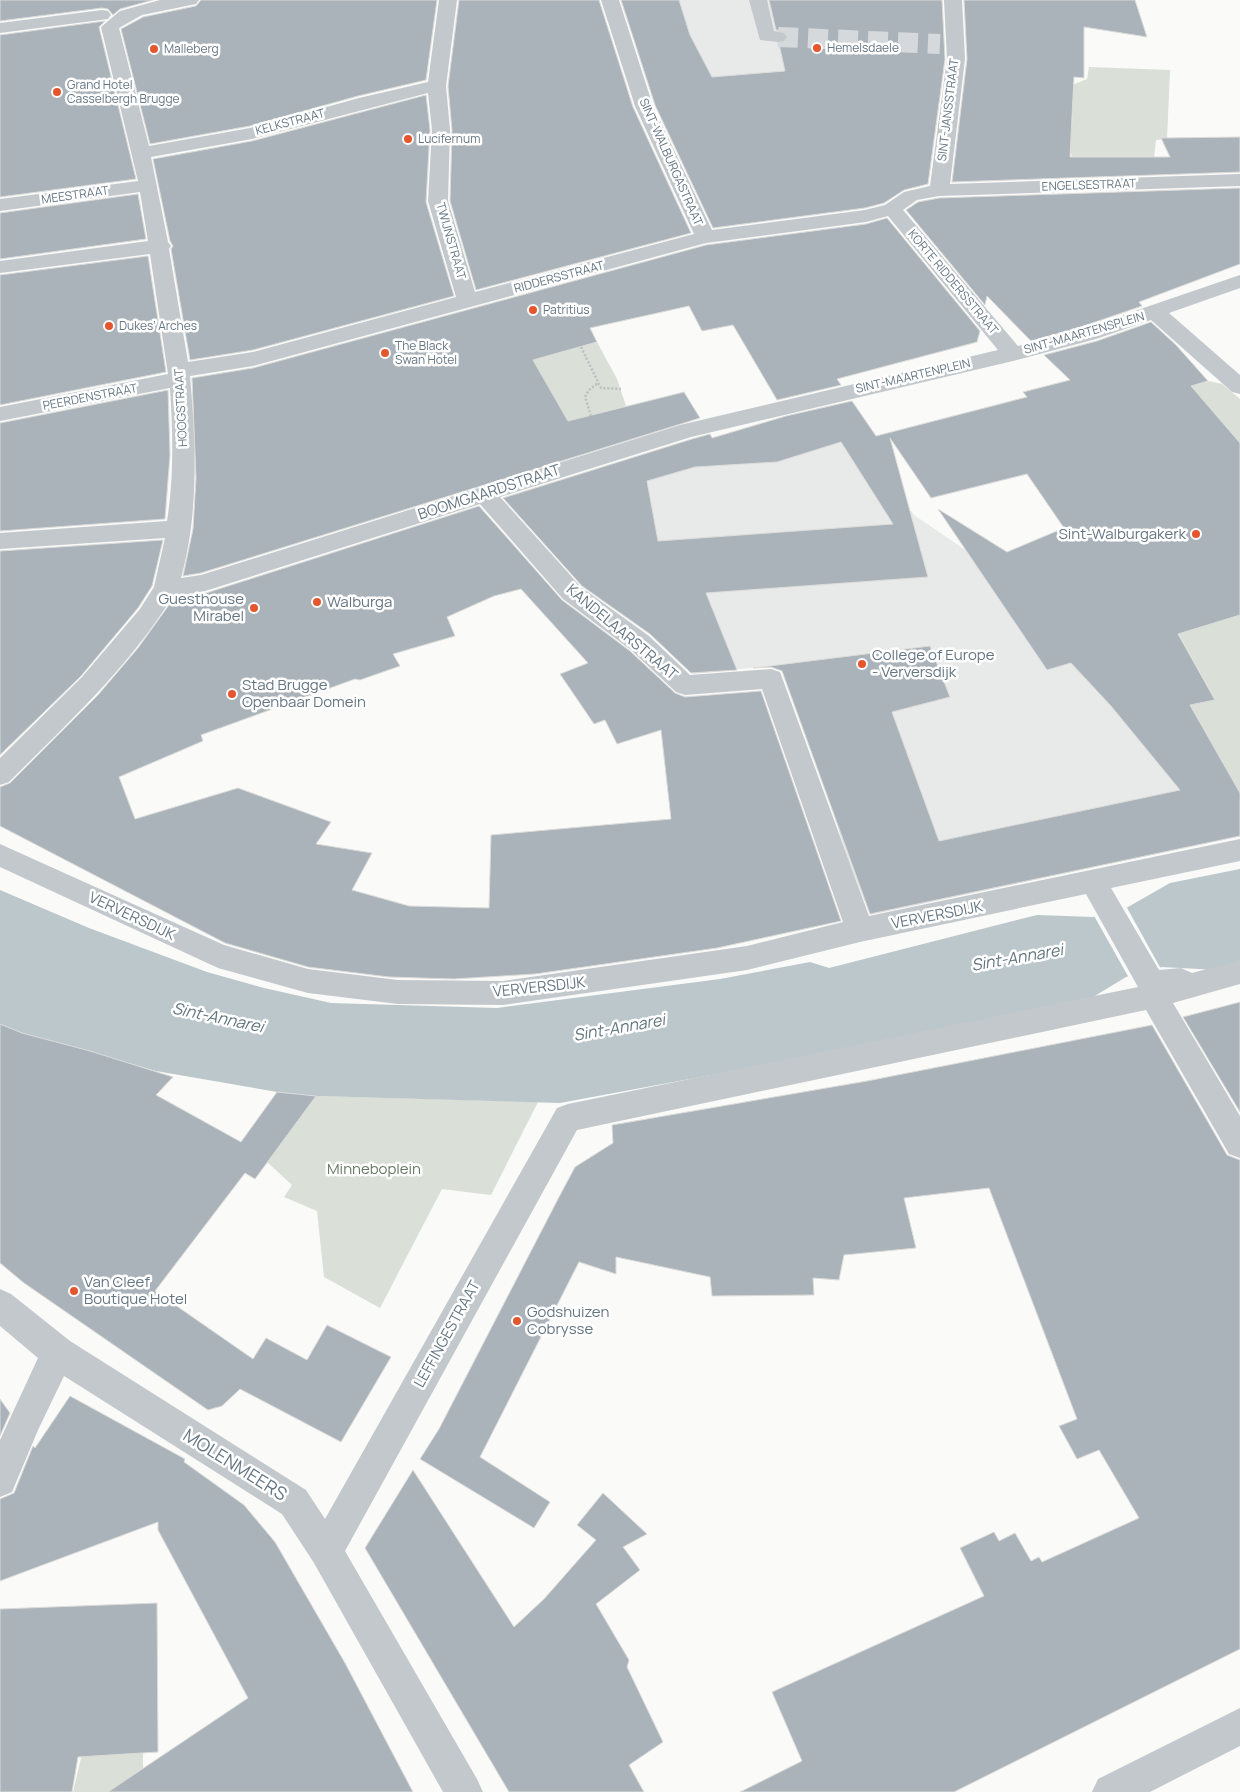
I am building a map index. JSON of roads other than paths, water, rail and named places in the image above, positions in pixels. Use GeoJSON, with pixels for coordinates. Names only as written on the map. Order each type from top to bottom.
{"type":"FeatureCollection","features":[{"type":"Feature","properties":{"kind":"street"},"geometry":{"type":"LineString","coordinates":[[92,0],[95,10],[109,17]]}},
{"type":"Feature","properties":{"kind":"street"},"geometry":{"type":"LineString","coordinates":[[0,28],[109,17],[190,0]]}},
{"type":"Feature","properties":{"kind":"street","name":"TWIJNSTRAAT"},"geometry":{"type":"LineString","coordinates":[[448,0],[437,86],[441,130],[438,201],[468,302]]}},
{"type":"Feature","properties":{"kind":"street","name":"SINT-WALBURGASTRAAT"},"geometry":{"type":"LineString","coordinates":[[610,0],[644,106],[705,237]]}},
{"type":"Feature","properties":{"kind":"street"},"geometry":{"type":"LineString","coordinates":[[758,0],[766,36],[778,37]]}},
{"type":"Feature","properties":{"kind":"street","name":"SINT-JANSSTRAAT"},"geometry":{"type":"LineString","coordinates":[[939,190],[956,59],[948,44],[953,0]]}},
{"type":"Feature","properties":{"kind":"street","name":"HOOGSTRAAT"},"geometry":{"type":"LineString","coordinates":[[0,775],[90,684],[149,615],[166,588],[173,563],[183,491],[180,375],[161,246],[149,185],[111,36],[109,17]]}},
{"type":"Feature","properties":{"kind":"street","name":"KELKSTRAAT"},"geometry":{"type":"LineString","coordinates":[[141,153],[252,132],[366,102],[437,86]]}},
{"type":"Feature","properties":{"kind":"street","name":"ENGELSESTRAAT"},"geometry":{"type":"LineString","coordinates":[[939,190],[1240,180]]}},
{"type":"Feature","properties":{"kind":"street","name":"MEESTRAAT"},"geometry":{"type":"LineString","coordinates":[[0,205],[149,185]]}},
{"type":"Feature","properties":{"kind":"street","name":"RIDDERSSTRAAT"},"geometry":{"type":"LineString","coordinates":[[180,375],[253,359],[705,237],[866,216],[892,209],[911,196],[939,190]]}},
{"type":"Feature","properties":{"kind":"street","name":"KORTE RIDDERSSTRAAT"},"geometry":{"type":"LineString","coordinates":[[892,209],[1012,354]]}},
{"type":"Feature","properties":{"kind":"street"},"geometry":{"type":"LineString","coordinates":[[0,267],[161,246]]}},
{"type":"Feature","properties":{"kind":"street","name":"SINT-MAARTENSPLEIN"},"geometry":{"type":"LineString","coordinates":[[1012,354],[1089,334],[1240,281]]}},
{"type":"Feature","properties":{"kind":"street"},"geometry":{"type":"LineString","coordinates":[[1155,312],[1240,387]]}},
{"type":"Feature","properties":{"kind":"street","name":"SINT-MAARTENPLEIN"},"geometry":{"type":"LineString","coordinates":[[814,399],[1012,354]]}},
{"type":"Feature","properties":{"kind":"street","name":"PEERDENSTRAAT"},"geometry":{"type":"LineString","coordinates":[[0,414],[180,375]]}},
{"type":"Feature","properties":{"kind":"street","name":"BOOMGAARDSTRAAT"},"geometry":{"type":"LineString","coordinates":[[166,588],[202,583],[688,430],[814,399]]}},
{"type":"Feature","properties":{"kind":"street","name":"KANDELAARSTRAAT"},"geometry":{"type":"LineString","coordinates":[[484,494],[572,593],[640,643],[685,685],[771,679],[860,930]]}},
{"type":"Feature","properties":{"kind":"street"},"geometry":{"type":"LineString","coordinates":[[0,541],[178,528]]}},
{"type":"Feature","properties":{"kind":"street","name":"VERVERSDIJK"},"geometry":{"type":"LineString","coordinates":[[0,855],[218,956],[308,981],[398,992],[502,993],[746,958],[860,930],[1094,883],[1240,850]]}},
{"type":"Feature","properties":{"kind":"street"},"geometry":{"type":"LineString","coordinates":[[1094,883],[1149,985],[1240,1144]]}},
{"type":"Feature","properties":{"kind":"street"},"geometry":{"type":"LineString","coordinates":[[1149,985],[1234,974]]}},
{"type":"Feature","properties":{"kind":"street","name":"LEFFINGESTRAAT"},"geometry":{"type":"LineString","coordinates":[[326,1551],[568,1118],[1149,985]]}},
{"type":"Feature","properties":{"kind":"street","name":"MOLENMEERS"},"geometry":{"type":"LineString","coordinates":[[0,1305],[58,1353],[294,1502],[326,1551],[464,1792]]}},
{"type":"Feature","properties":{"kind":"street"},"geometry":{"type":"LineString","coordinates":[[0,1480],[26,1418],[58,1353]]}},
{"type":"Feature","properties":{"kind":"street"},"geometry":{"type":"LineString","coordinates":[[1110,1792],[1240,1726]]}},
{"type":"Feature","properties":{"kind":"water","name":"Sint-Annarei"},"geometry":{"type":"Polygon","coordinates":[[[1240,869],[1240,964],[1217,970],[1162,967],[1126,977],[1075,1008],[560,1103],[316,1096],[277,1092],[156,1071],[22,1033],[0,1024],[0,890],[89,928],[207,972],[264,988],[331,1003],[497,1008],[720,979],[810,962],[829,968],[1037,915],[1093,917],[1128,907],[1170,883],[1240,869]]]}},
{"type":"Feature","properties":{"kind":"tunnel"},"geometry":{"type":"LineString","coordinates":[[778,37],[940,44]]}},
{"type":"Feature","properties":{"kind":"place","name":"Hemelsdaele"},"geometry":{"type":"Point","coordinates":[817,48]}},
{"type":"Feature","properties":{"kind":"place","name":"Malleberg"},"geometry":{"type":"Point","coordinates":[154,49]}},
{"type":"Feature","properties":{"kind":"place","name":"Grand Hotel Casselbergh Brugge"},"geometry":{"type":"Point","coordinates":[57,92]}},
{"type":"Feature","properties":{"kind":"place","name":"Lucifernum"},"geometry":{"type":"Point","coordinates":[408,139]}},
{"type":"Feature","properties":{"kind":"place","name":"Patritius"},"geometry":{"type":"Point","coordinates":[533,310]}},
{"type":"Feature","properties":{"kind":"place","name":"Dukes’ Arches"},"geometry":{"type":"Point","coordinates":[109,326]}},
{"type":"Feature","properties":{"kind":"place","name":"The Black Swan Hotel"},"geometry":{"type":"Point","coordinates":[385,353]}},
{"type":"Feature","properties":{"kind":"place","name":"Sint-Walburgakerk"},"geometry":{"type":"Point","coordinates":[1196,534]}},
{"type":"Feature","properties":{"kind":"place","name":"Walburga"},"geometry":{"type":"Point","coordinates":[317,602]}},
{"type":"Feature","properties":{"kind":"place","name":"Guesthouse Mirabel"},"geometry":{"type":"Point","coordinates":[254,608]}},
{"type":"Feature","properties":{"kind":"place","name":"College of Europe - Verversdijk"},"geometry":{"type":"Point","coordinates":[862,664]}},
{"type":"Feature","properties":{"kind":"place","name":"Stad Brugge Openbaar Domein"},"geometry":{"type":"Point","coordinates":[232,694]}},
{"type":"Feature","properties":{"kind":"place","name":"Van Cleef Boutique Hotel"},"geometry":{"type":"Point","coordinates":[74,1291]}},
{"type":"Feature","properties":{"kind":"place","name":"Godshuizen Cobrysse"},"geometry":{"type":"Point","coordinates":[517,1321]}},
{"type":"Feature","properties":{"kind":"park label","name":"Minneboplein"},"geometry":{"type":"Point","coordinates":[374,1169]}}]}
